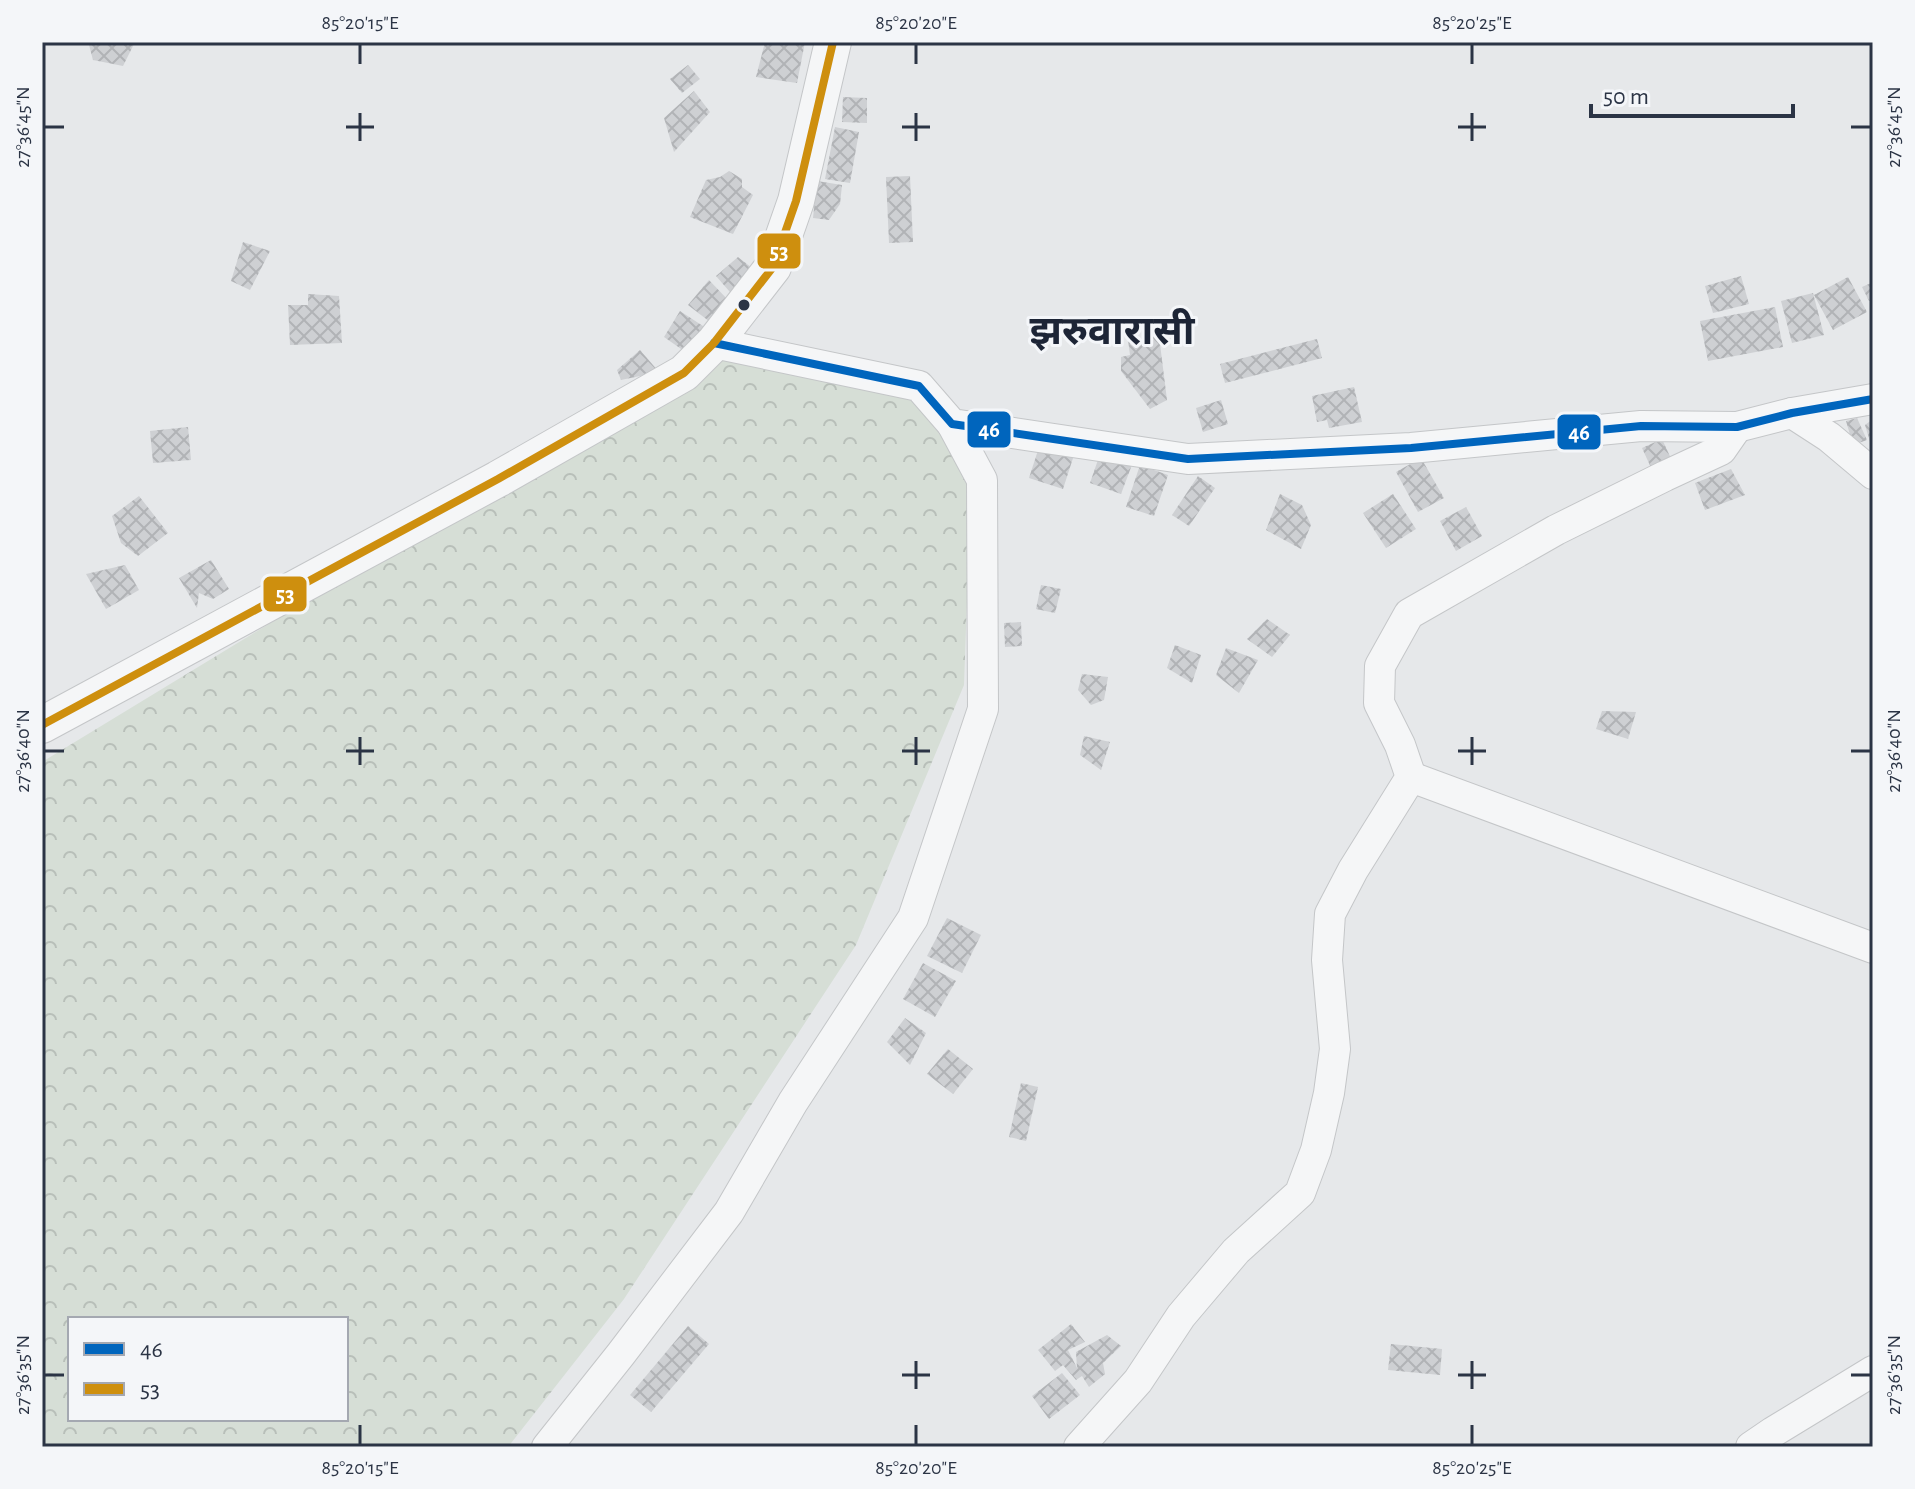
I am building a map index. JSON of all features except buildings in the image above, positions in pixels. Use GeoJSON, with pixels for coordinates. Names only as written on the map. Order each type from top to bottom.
{"type":"FeatureCollection","features":[{"type":"Feature","properties":{"kind":"street"},"geometry":{"type":"LineString","coordinates":[[42,725],[498,479],[684,373],[714,343],[773,267],[796,201],[833,42]]}},
{"type":"Feature","properties":{"kind":"street"},"geometry":{"type":"LineString","coordinates":[[547,1447],[729,1212],[793,1102],[913,918],[983,709],[982,480],[952,424],[919,386],[714,343]]}},
{"type":"Feature","properties":{"kind":"street"},"geometry":{"type":"LineString","coordinates":[[952,424],[1188,459],[1411,448],[1641,426],[1737,427],[1792,413],[1873,399]]}},
{"type":"Feature","properties":{"kind":"street"},"geometry":{"type":"LineString","coordinates":[[1792,413],[1829,437],[1873,474]]}},
{"type":"Feature","properties":{"kind":"street"},"geometry":{"type":"LineString","coordinates":[[1411,777],[1400,745],[1379,703],[1380,666],[1409,614],[1556,530],[1721,450],[1737,427]]}},
{"type":"Feature","properties":{"kind":"street"},"geometry":{"type":"LineString","coordinates":[[1411,777],[1873,948]]}},
{"type":"Feature","properties":{"kind":"street"},"geometry":{"type":"LineString","coordinates":[[1079,1447],[1138,1381],[1181,1316],[1236,1251],[1300,1193],[1316,1150],[1335,1049],[1327,960],[1330,914],[1353,870],[1411,777]]}},
{"type":"Feature","properties":{"kind":"street"},"geometry":{"type":"LineString","coordinates":[[1751,1447],[1873,1371]]}},
{"type":"Feature","properties":{"kind":"green space"},"geometry":{"type":"Polygon","coordinates":[[[730,343],[910,386],[972,459],[964,685],[856,945],[624,1299],[508,1447],[42,1447],[42,762],[730,343]]]}},
{"type":"Feature","properties":{"kind":"transit line","name":"53"},"geometry":{"type":"LineString","coordinates":[[42,725],[498,479],[684,373],[714,343],[773,267],[796,201],[833,42]]}},
{"type":"Feature","properties":{"kind":"transit line","name":"46"},"geometry":{"type":"LineString","coordinates":[[714,343],[919,386],[952,424],[1188,459],[1411,448],[1641,426],[1737,427],[1792,413],[1873,399]]}},
{"type":"Feature","properties":{"kind":"district","name":"झरुवारासी"},"geometry":{"type":"Point","coordinates":[1112,330]}}]}
